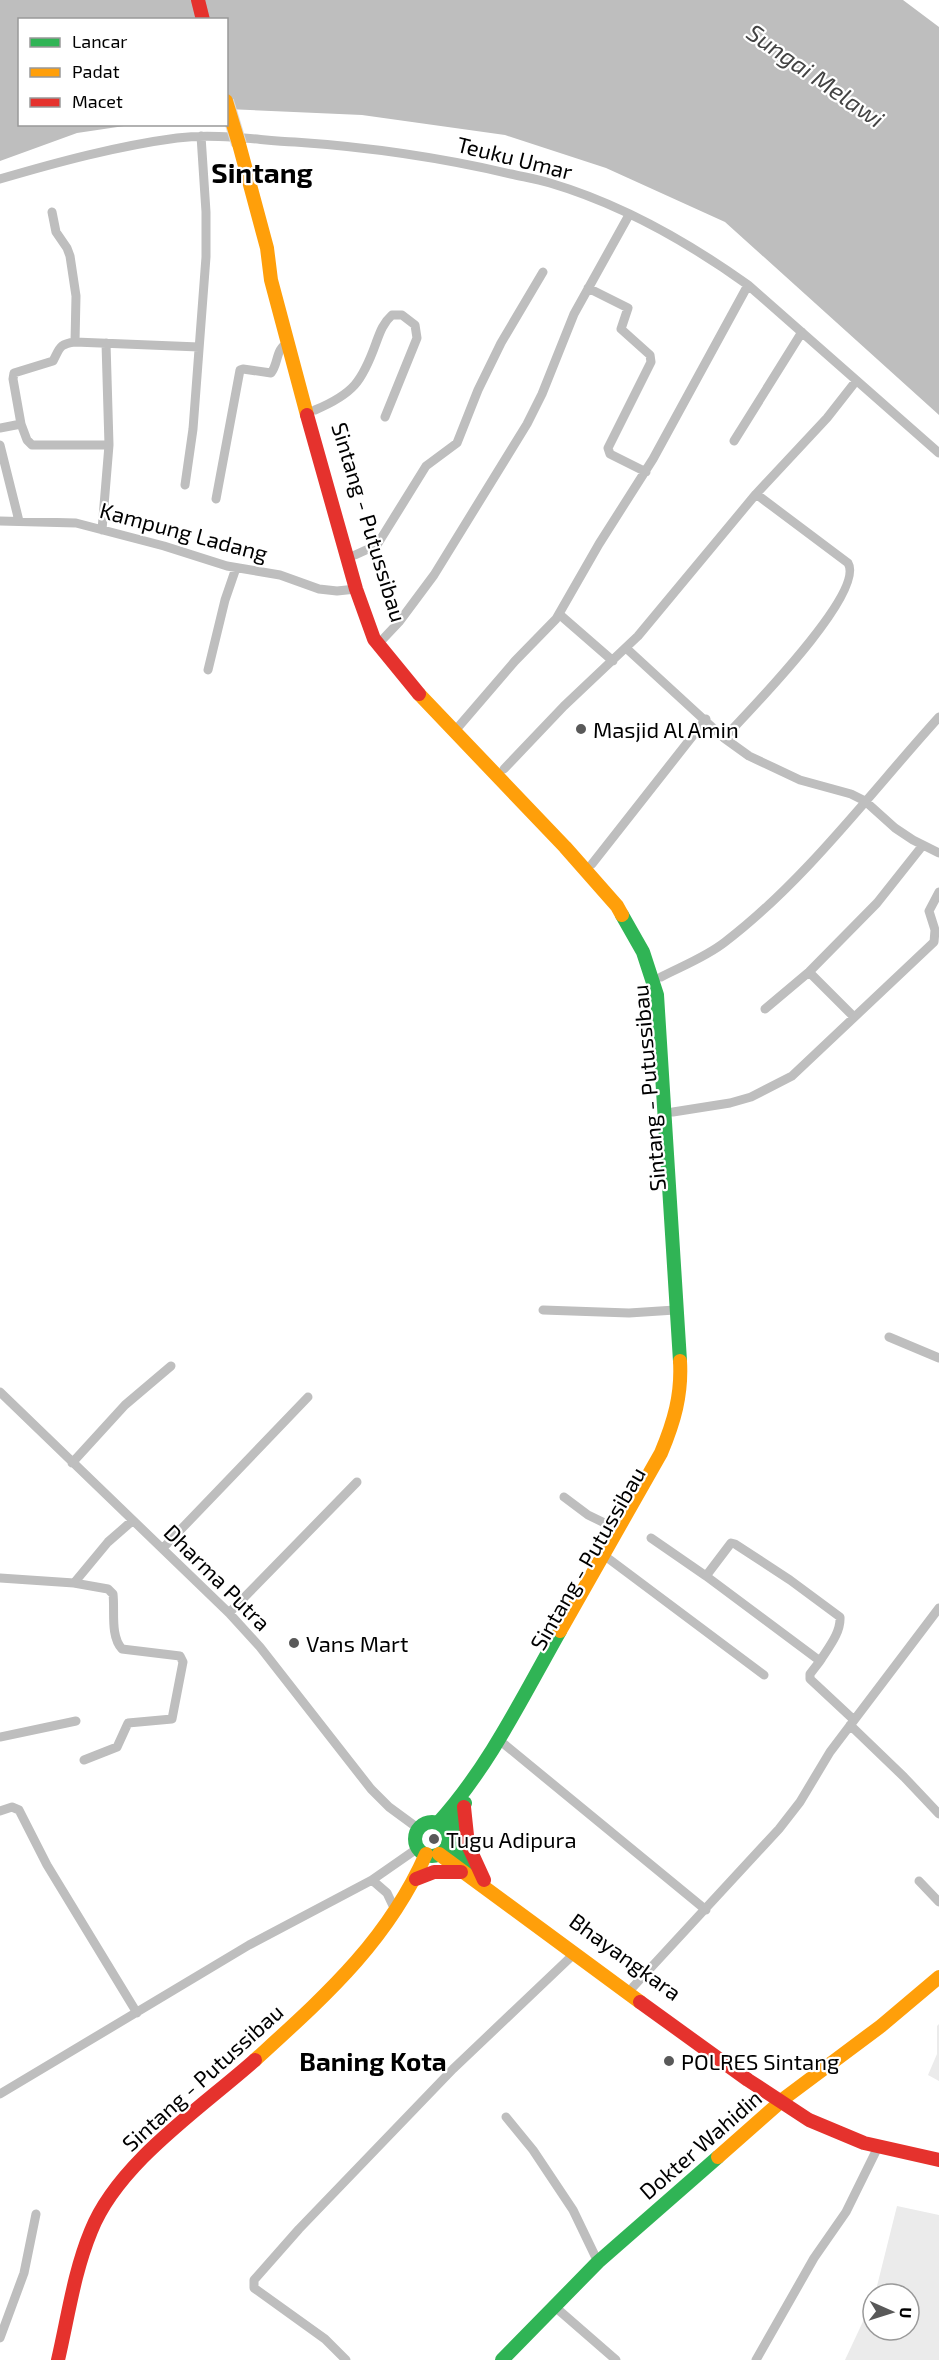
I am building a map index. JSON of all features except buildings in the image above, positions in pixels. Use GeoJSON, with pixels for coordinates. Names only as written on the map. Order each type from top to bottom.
{"type":"FeatureCollection","features":[{"type":"Feature","properties":{"kind":"main road"},"geometry":{"type":"LineString","coordinates":[[198,0],[203,18]]}},
{"type":"Feature","properties":{"kind":"main road","name":"Sintang - Putussibau"},"geometry":{"type":"LineString","coordinates":[[228,108],[267,248],[272,280],[288,343],[368,626],[379,648],[407,682],[504,769],[592,864],[633,917],[645,935],[661,977],[667,1018],[673,1112],[675,1310],[681,1383],[674,1422],[662,1453],[498,1741],[461,1798],[438,1823]]}},
{"type":"Feature","properties":{"kind":"main road","name":"Sintang - Putussibau"},"geometry":{"type":"LineString","coordinates":[[58,2360],[85,2246],[98,2216],[114,2192],[152,2148],[245,2069],[351,1969],[377,1941],[504,1744],[671,1453],[687,1408],[689,1360],[657,995],[651,973],[635,935],[617,906],[457,728],[383,639],[375,621],[355,555],[274,261],[267,248]]}},
{"type":"Feature","properties":{"kind":"main road"},"geometry":{"type":"LineString","coordinates":[[464,1805],[468,1845],[484,1880]]}},
{"type":"Feature","properties":{"kind":"main road"},"geometry":{"type":"LineString","coordinates":[[427,1823],[438,1823],[447,1830],[436,1847],[416,1839],[419,1829],[427,1823]]}},
{"type":"Feature","properties":{"kind":"main road","name":"Bhayangkara"},"geometry":{"type":"LineString","coordinates":[[436,1847],[461,1872],[783,2100]]}},
{"type":"Feature","properties":{"kind":"main road","name":"Bhayangkara"},"geometry":{"type":"LineString","coordinates":[[436,1847],[633,1987],[783,2100]]}},
{"type":"Feature","properties":{"kind":"main road"},"geometry":{"type":"LineString","coordinates":[[416,1878],[434,1872],[461,1872]]}},
{"type":"Feature","properties":{"kind":"main road","name":"Dokter Wahidin"},"geometry":{"type":"LineString","coordinates":[[502,2360],[598,2262],[783,2100],[881,2026],[939,1977]]}},
{"type":"Feature","properties":{"kind":"main road"},"geometry":{"type":"LineString","coordinates":[[783,2100],[824,2128],[878,2147],[939,2160]]}},
{"type":"Feature","properties":{"kind":"main road"},"geometry":{"type":"LineString","coordinates":[[783,2100],[854,2131],[893,2143],[939,2152]]}},
{"type":"Feature","properties":{"kind":"street","name":"Teuku Umar"},"geometry":{"type":"LineString","coordinates":[[0,179],[86,154],[201,136],[370,148],[453,161],[551,183],[629,215],[715,262],[748,285],[939,453]]}},
{"type":"Feature","properties":{"kind":"street"},"geometry":{"type":"LineString","coordinates":[[185,485],[193,429],[206,236],[201,136]]}},
{"type":"Feature","properties":{"kind":"street"},"geometry":{"type":"LineString","coordinates":[[52,212],[56,232],[70,256],[76,296],[75,342]]}},
{"type":"Feature","properties":{"kind":"street"},"geometry":{"type":"LineString","coordinates":[[383,639],[399,622],[434,575],[527,424],[574,314],[629,215]]}},
{"type":"Feature","properties":{"kind":"street"},"geometry":{"type":"LineString","coordinates":[[355,555],[377,545],[426,466],[457,443],[478,390],[501,344],[543,272]]}},
{"type":"Feature","properties":{"kind":"street"},"geometry":{"type":"LineString","coordinates":[[457,728],[559,614],[599,544],[646,472],[748,285]]}},
{"type":"Feature","properties":{"kind":"street"},"geometry":{"type":"LineString","coordinates":[[588,288],[628,308],[621,329],[651,355],[651,362],[608,448],[610,454],[646,472]]}},
{"type":"Feature","properties":{"kind":"street"},"geometry":{"type":"LineString","coordinates":[[315,410],[347,394],[358,382],[368,365],[383,324],[392,315],[402,315],[415,325],[417,338],[385,417]]}},
{"type":"Feature","properties":{"kind":"street"},"geometry":{"type":"LineString","coordinates":[[734,441],[802,332]]}},
{"type":"Feature","properties":{"kind":"street"},"geometry":{"type":"LineString","coordinates":[[108,445],[32,445],[27,440],[21,424],[13,379],[14,373],[50,363],[61,346],[75,342],[199,347]]}},
{"type":"Feature","properties":{"kind":"street"},"geometry":{"type":"LineString","coordinates":[[102,530],[108,445],[106,343]]}},
{"type":"Feature","properties":{"kind":"street"},"geometry":{"type":"LineString","coordinates":[[216,499],[240,370],[271,373],[279,350],[288,343]]}},
{"type":"Feature","properties":{"kind":"street"},"geometry":{"type":"LineString","coordinates":[[504,769],[564,706],[626,648],[756,494],[827,418],[855,381]]}},
{"type":"Feature","properties":{"kind":"street"},"geometry":{"type":"LineString","coordinates":[[0,428],[21,424]]}},
{"type":"Feature","properties":{"kind":"street"},"geometry":{"type":"LineString","coordinates":[[0,445],[20,521]]}},
{"type":"Feature","properties":{"kind":"street"},"geometry":{"type":"LineString","coordinates":[[724,738],[784,674],[834,610],[851,575],[848,563],[756,494]]}},
{"type":"Feature","properties":{"kind":"street","name":"Kampung Ladang"},"geometry":{"type":"LineString","coordinates":[[0,521],[66,522],[164,546],[236,568],[280,576],[319,589],[356,589]]}},
{"type":"Feature","properties":{"kind":"street"},"geometry":{"type":"LineString","coordinates":[[208,670],[225,600],[236,568]]}},
{"type":"Feature","properties":{"kind":"street"},"geometry":{"type":"LineString","coordinates":[[559,614],[613,661]]}},
{"type":"Feature","properties":{"kind":"street"},"geometry":{"type":"LineString","coordinates":[[626,648],[706,719],[724,738],[749,756],[800,780],[851,794],[865,801],[895,828],[939,853]]}},
{"type":"Feature","properties":{"kind":"street"},"geometry":{"type":"LineString","coordinates":[[661,977],[716,948],[746,924],[831,841],[939,717]]}},
{"type":"Feature","properties":{"kind":"street"},"geometry":{"type":"LineString","coordinates":[[592,864],[706,719]]}},
{"type":"Feature","properties":{"kind":"street"},"geometry":{"type":"LineString","coordinates":[[765,1009],[809,972],[877,903],[923,845]]}},
{"type":"Feature","properties":{"kind":"street"},"geometry":{"type":"LineString","coordinates":[[673,1112],[730,1103],[771,1088],[792,1076],[934,942],[936,930],[929,911],[939,892]]}},
{"type":"Feature","properties":{"kind":"street"},"geometry":{"type":"LineString","coordinates":[[809,972],[854,1017]]}},
{"type":"Feature","properties":{"kind":"street"},"geometry":{"type":"LineString","coordinates":[[543,1310],[629,1313],[675,1310]]}},
{"type":"Feature","properties":{"kind":"street"},"geometry":{"type":"LineString","coordinates":[[889,1337],[939,1358]]}},
{"type":"Feature","properties":{"kind":"street"},"geometry":{"type":"LineString","coordinates":[[72,1463],[125,1405],[171,1366]]}},
{"type":"Feature","properties":{"kind":"street","name":"Dharma Putra"},"geometry":{"type":"LineString","coordinates":[[0,1392],[132,1521],[164,1547],[230,1613],[260,1647],[380,1798],[419,1829]]}},
{"type":"Feature","properties":{"kind":"street"},"geometry":{"type":"LineString","coordinates":[[164,1547],[308,1397]]}},
{"type":"Feature","properties":{"kind":"street"},"geometry":{"type":"LineString","coordinates":[[230,1613],[357,1482]]}},
{"type":"Feature","properties":{"kind":"street"},"geometry":{"type":"LineString","coordinates":[[564,1497],[588,1515],[617,1529]]}},
{"type":"Feature","properties":{"kind":"street"},"geometry":{"type":"LineString","coordinates":[[74,1583],[108,1542],[132,1521]]}},
{"type":"Feature","properties":{"kind":"street"},"geometry":{"type":"LineString","coordinates":[[651,1538],[820,1661]]}},
{"type":"Feature","properties":{"kind":"street"},"geometry":{"type":"LineString","coordinates":[[706,1576],[726,1548],[731,1544],[735,1545],[840,1617],[841,1623],[836,1636],[810,1674],[810,1679],[939,1814]]}},
{"type":"Feature","properties":{"kind":"street"},"geometry":{"type":"LineString","coordinates":[[609,1559],[764,1675]]}},
{"type":"Feature","properties":{"kind":"street"},"geometry":{"type":"LineString","coordinates":[[0,1578],[74,1583],[108,1589],[113,1594],[114,1630],[117,1642],[122,1649],[180,1656],[183,1662],[172,1719],[128,1723],[117,1747],[84,1760]]}},
{"type":"Feature","properties":{"kind":"street"},"geometry":{"type":"LineString","coordinates":[[633,1987],[706,1910],[791,1814],[830,1752],[936,1619],[939,1608]]}},
{"type":"Feature","properties":{"kind":"street"},"geometry":{"type":"LineString","coordinates":[[0,1737],[76,1721]]}},
{"type":"Feature","properties":{"kind":"street"},"geometry":{"type":"LineString","coordinates":[[504,1744],[706,1910]]}},
{"type":"Feature","properties":{"kind":"street"},"geometry":{"type":"LineString","coordinates":[[0,1811],[12,1807],[19,1810],[47,1865],[137,2013]]}},
{"type":"Feature","properties":{"kind":"street"},"geometry":{"type":"LineString","coordinates":[[0,2094],[249,1945],[436,1847]]}},
{"type":"Feature","properties":{"kind":"street"},"geometry":{"type":"LineString","coordinates":[[372,1880],[387,1893],[396,1912]]}},
{"type":"Feature","properties":{"kind":"street"},"geometry":{"type":"LineString","coordinates":[[919,1881],[939,1902]]}},
{"type":"Feature","properties":{"kind":"street"},"geometry":{"type":"LineString","coordinates":[[346,2360],[325,2339],[254,2288],[254,2280],[299,2229],[453,2069],[575,1953]]}},
{"type":"Feature","properties":{"kind":"street"},"geometry":{"type":"LineString","coordinates":[[506,2117],[533,2150],[573,2210],[598,2262]]}},
{"type":"Feature","properties":{"kind":"street"},"geometry":{"type":"LineString","coordinates":[[756,2360],[814,2258],[846,2212],[878,2147]]}},
{"type":"Feature","properties":{"kind":"street"},"geometry":{"type":"LineString","coordinates":[[0,2338],[24,2273],[36,2214]]}},
{"type":"Feature","properties":{"kind":"street"},"geometry":{"type":"LineString","coordinates":[[554,2306],[616,2360]]}},
{"type":"Feature","properties":{"kind":"shaded area"},"geometry":{"type":"Polygon","coordinates":[[[939,2024],[939,2081],[928,2075],[937,2054],[937,2026],[939,2024]]]}},
{"type":"Feature","properties":{"kind":"shaded area"},"geometry":{"type":"Polygon","coordinates":[[[897,2206],[939,2215],[939,2360],[845,2360],[861,2326],[861,2342],[921,2342],[921,2282],[878,2282],[897,2206]]]}},
{"type":"Feature","properties":{"kind":"water","name":"Sungai Melawi"},"geometry":{"type":"Polygon","coordinates":[[[0,0],[903,0],[939,27],[939,415],[725,222],[606,168],[505,135],[362,115],[228,109],[228,18],[18,18],[18,126],[124,126],[77,133],[0,161],[0,0]]]}},
{"type":"Feature","properties":{"kind":"traffic: fast"},"geometry":{"type":"LineString","coordinates":[[622,915],[643,952],[657,995],[680,1361]]}},
{"type":"Feature","properties":{"kind":"traffic: fast"},"geometry":{"type":"LineString","coordinates":[[438,1823],[489,1755],[560,1631]]}},
{"type":"Feature","properties":{"kind":"traffic: fast"},"geometry":{"type":"LineString","coordinates":[[449,1837],[465,1803]]}},
{"type":"Feature","properties":{"kind":"traffic: fast"},"geometry":{"type":"LineString","coordinates":[[432,1822],[444,1827],[449,1839],[444,1851],[432,1856],[420,1851],[415,1839],[420,1827],[432,1822]]}},
{"type":"Feature","properties":{"kind":"traffic: fast"},"geometry":{"type":"LineString","coordinates":[[448,1843],[476,1873]]}},
{"type":"Feature","properties":{"kind":"traffic: fast"},"geometry":{"type":"LineString","coordinates":[[502,2360],[598,2262],[718,2157]]}},
{"type":"Feature","properties":{"kind":"traffic: slow"},"geometry":{"type":"LineString","coordinates":[[228,108],[239,144]]}},
{"type":"Feature","properties":{"kind":"traffic: slow"},"geometry":{"type":"LineString","coordinates":[[239,144],[267,248],[271,280],[307,415]]}},
{"type":"Feature","properties":{"kind":"traffic: slow"},"geometry":{"type":"LineString","coordinates":[[419,694],[565,847],[617,906],[622,915]]}},
{"type":"Feature","properties":{"kind":"traffic: slow"},"geometry":{"type":"LineString","coordinates":[[560,1631],[661,1453],[676,1408],[680,1385],[680,1361]]}},
{"type":"Feature","properties":{"kind":"traffic: slow"},"geometry":{"type":"LineString","coordinates":[[255,2060],[330,1990],[373,1941],[393,1914],[426,1854]]}},
{"type":"Feature","properties":{"kind":"traffic: slow"},"geometry":{"type":"LineString","coordinates":[[439,1854],[640,2002]]}},
{"type":"Feature","properties":{"kind":"traffic: slow"},"geometry":{"type":"LineString","coordinates":[[718,2157],[786,2097],[881,2026],[939,1977]]}},
{"type":"Feature","properties":{"kind":"traffic: jam"},"geometry":{"type":"LineString","coordinates":[[198,0],[202,18]]}},
{"type":"Feature","properties":{"kind":"traffic: jam"},"geometry":{"type":"LineString","coordinates":[[307,415],[356,589],[374,639],[419,694]]}},
{"type":"Feature","properties":{"kind":"traffic: jam"},"geometry":{"type":"LineString","coordinates":[[464,1807],[468,1845],[484,1880]]}},
{"type":"Feature","properties":{"kind":"traffic: jam"},"geometry":{"type":"LineString","coordinates":[[416,1879],[434,1872],[461,1872]]}},
{"type":"Feature","properties":{"kind":"traffic: jam"},"geometry":{"type":"LineString","coordinates":[[640,2002],[748,2080],[809,2120],[864,2143],[939,2160]]}},
{"type":"Feature","properties":{"kind":"traffic: jam"},"geometry":{"type":"LineString","coordinates":[[58,2360],[80,2262],[91,2231],[104,2206],[120,2182],[163,2138],[255,2060]]}},
{"type":"Feature","properties":{"kind":"place","name":"Masjid Al Amin"},"geometry":{"type":"Point","coordinates":[581,729]}},
{"type":"Feature","properties":{"kind":"place","name":"Vans Mart"},"geometry":{"type":"Point","coordinates":[294,1643]}},
{"type":"Feature","properties":{"kind":"place","name":"Tugu Adipura"},"geometry":{"type":"Point","coordinates":[434,1839]}},
{"type":"Feature","properties":{"kind":"place","name":"POLRES Sintang"},"geometry":{"type":"Point","coordinates":[669,2061]}},
{"type":"Feature","properties":{"kind":"district","name":"Sintang"},"geometry":{"type":"Point","coordinates":[262,172]}},
{"type":"Feature","properties":{"kind":"district","name":"Baning Kota"},"geometry":{"type":"Point","coordinates":[373,2060]}}]}
